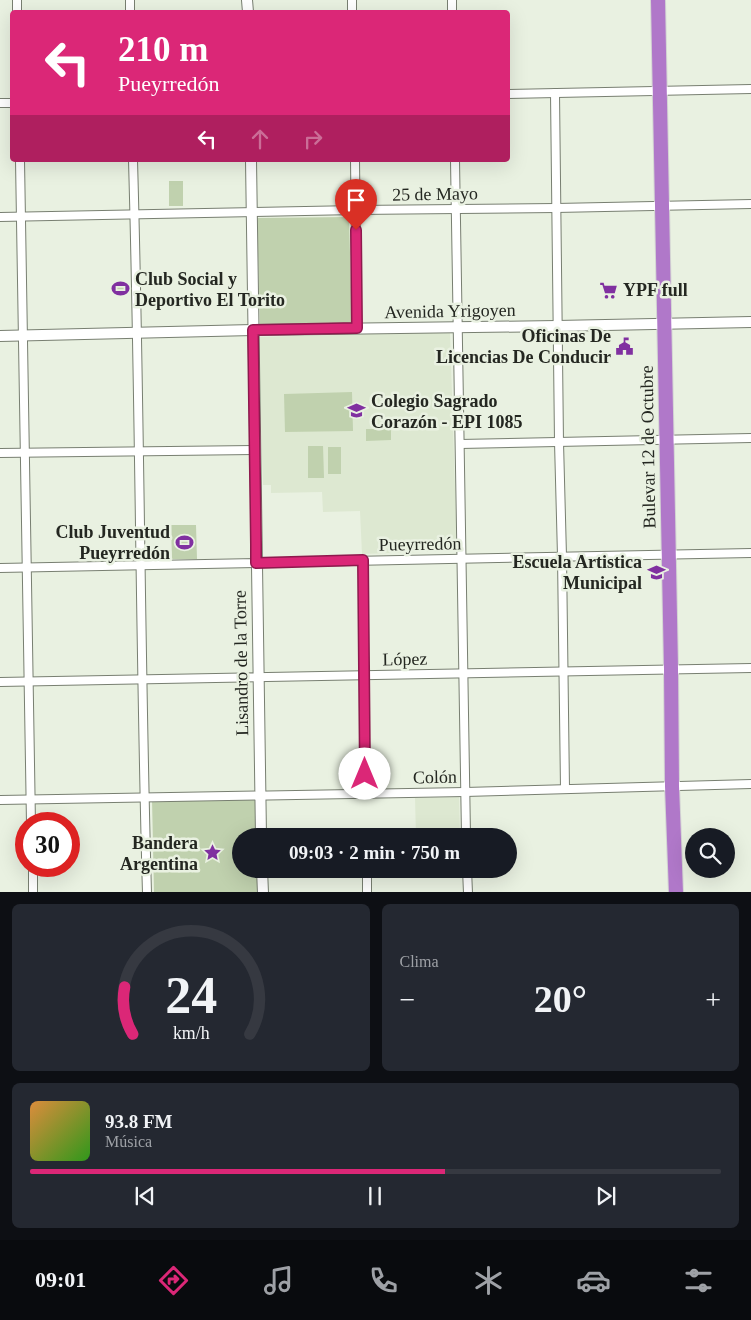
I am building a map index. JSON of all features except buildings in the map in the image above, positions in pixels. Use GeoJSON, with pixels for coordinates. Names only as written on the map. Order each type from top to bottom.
{"type":"FeatureCollection","features":[{"type":"Feature","properties":{"kind":"highway","name":"Bulevar 12 de Octubre"},"geometry":{"type":"LineString","coordinates":[[658,0],[672,786],[676,892]]}},
{"type":"Feature","properties":{"kind":"main road","name":"Lisandro de la Torre"},"geometry":{"type":"LineString","coordinates":[[251,162],[261,828]]}},
{"type":"Feature","properties":{"kind":"main road","name":"Avenida Yrigoyen"},"geometry":{"type":"LineString","coordinates":[[0,336],[751,322]]}},
{"type":"Feature","properties":{"kind":"main road"},"geometry":{"type":"LineString","coordinates":[[262,878],[263,892]]}},
{"type":"Feature","properties":{"kind":"street"},"geometry":{"type":"LineString","coordinates":[[510,94],[751,89]]}},
{"type":"Feature","properties":{"kind":"street"},"geometry":{"type":"LineString","coordinates":[[555,93],[565,789]]}},
{"type":"Feature","properties":{"kind":"street"},"geometry":{"type":"LineString","coordinates":[[20,162],[31,812]]}},
{"type":"Feature","properties":{"kind":"street"},"geometry":{"type":"LineString","coordinates":[[133,162],[138,333],[138,451],[147,892]]}},
{"type":"Feature","properties":{"kind":"street"},"geometry":{"type":"LineString","coordinates":[[355,162],[357,328]]}},
{"type":"Feature","properties":{"kind":"street"},"geometry":{"type":"LineString","coordinates":[[455,162],[466,828]]}},
{"type":"Feature","properties":{"kind":"street","name":"25 de Mayo"},"geometry":{"type":"LineString","coordinates":[[0,217],[751,204]]}},
{"type":"Feature","properties":{"kind":"street"},"geometry":{"type":"LineString","coordinates":[[460,444],[751,438]]}},
{"type":"Feature","properties":{"kind":"street"},"geometry":{"type":"LineString","coordinates":[[0,453],[254,450]]}},
{"type":"Feature","properties":{"kind":"street","name":"Pueyrredón"},"geometry":{"type":"LineString","coordinates":[[0,568],[751,553]]}},
{"type":"Feature","properties":{"kind":"street"},"geometry":{"type":"LineString","coordinates":[[363,560],[365,793]]}},
{"type":"Feature","properties":{"kind":"street","name":"López"},"geometry":{"type":"LineString","coordinates":[[0,682],[751,668]]}},
{"type":"Feature","properties":{"kind":"street","name":"Colón"},"geometry":{"type":"LineString","coordinates":[[0,800],[465,792],[751,784]]}},
{"type":"Feature","properties":{"kind":"street"},"geometry":{"type":"LineString","coordinates":[[33,877],[34,892]]}},
{"type":"Feature","properties":{"kind":"street"},"geometry":{"type":"LineString","coordinates":[[367,878],[367,892]]}},
{"type":"Feature","properties":{"kind":"street"},"geometry":{"type":"LineString","coordinates":[[467,878],[468,892]]}},
{"type":"Feature","properties":{"kind":"shaded area"},"geometry":{"type":"Polygon","coordinates":[[[169,181],[183,181],[183,206],[169,206],[169,181]]]}},
{"type":"Feature","properties":{"kind":"shaded area"},"geometry":{"type":"Polygon","coordinates":[[[349,217],[352,323],[260,324],[257,218],[349,217]]]}},
{"type":"Feature","properties":{"kind":"shaded area","name":"Club Social y Deportivo El Torito"},"geometry":{"type":"Polygon","coordinates":[[[129,284],[129,293],[114,293],[114,285],[129,284]]]}},
{"type":"Feature","properties":{"kind":"shaded area","name":"Colegio Sagrado Corazón - EPI 1085"},"geometry":{"type":"Polygon","coordinates":[[[450,332],[457,551],[362,554],[360,511],[323,512],[322,492],[271,493],[271,485],[263,485],[258,337],[450,332]]]}},
{"type":"Feature","properties":{"kind":"shaded area"},"geometry":{"type":"Polygon","coordinates":[[[352,392],[353,431],[285,432],[284,394],[352,392]]]}},
{"type":"Feature","properties":{"kind":"shaded area"},"geometry":{"type":"Polygon","coordinates":[[[366,429],[391,429],[391,440],[366,441],[366,429]]]}},
{"type":"Feature","properties":{"kind":"shaded area"},"geometry":{"type":"Polygon","coordinates":[[[308,446],[323,446],[324,478],[308,478],[308,446]]]}},
{"type":"Feature","properties":{"kind":"shaded area"},"geometry":{"type":"Polygon","coordinates":[[[328,447],[341,447],[341,474],[328,474],[328,447]]]}},
{"type":"Feature","properties":{"kind":"shaded area","name":"Club Juventud Pueyrredón"},"geometry":{"type":"Polygon","coordinates":[[[171,525],[196,525],[197,559],[172,559],[171,525]]]}},
{"type":"Feature","properties":{"kind":"shaded area"},"geometry":{"type":"Polygon","coordinates":[[[459,797],[460,828],[416,828],[415,798],[459,797]]]}},
{"type":"Feature","properties":{"kind":"shaded area"},"geometry":{"type":"Polygon","coordinates":[[[256,798],[257,828],[232,828],[232,878],[257,878],[258,892],[154,892],[152,799],[256,798]]]}},
{"type":"Feature","properties":{"kind":"place","name":"Club Social y Deportivo El Torito"},"geometry":{"type":"Point","coordinates":[121,289]}},
{"type":"Feature","properties":{"kind":"place","name":"YPF full"},"geometry":{"type":"Point","coordinates":[609,290]}},
{"type":"Feature","properties":{"kind":"place","name":"Oficinas De Licencias De Conducir"},"geometry":{"type":"Point","coordinates":[625,346]}},
{"type":"Feature","properties":{"kind":"place","name":"Colegio Sagrado Corazón - EPI 1085"},"geometry":{"type":"Point","coordinates":[357,411]}},
{"type":"Feature","properties":{"kind":"place","name":"Club Juventud Pueyrredón"},"geometry":{"type":"Point","coordinates":[184,542]}},
{"type":"Feature","properties":{"kind":"place","name":"Escuela Artistica Municipal"},"geometry":{"type":"Point","coordinates":[656,572]}},
{"type":"Feature","properties":{"kind":"place","name":"Bandera Argentina"},"geometry":{"type":"Point","coordinates":[212,853]}},
{"type":"Feature","properties":{"kind":"route"},"geometry":{"type":"LineString","coordinates":[[356,230],[357,328],[253,330],[256,563],[363,560],[365,774]]}}]}
